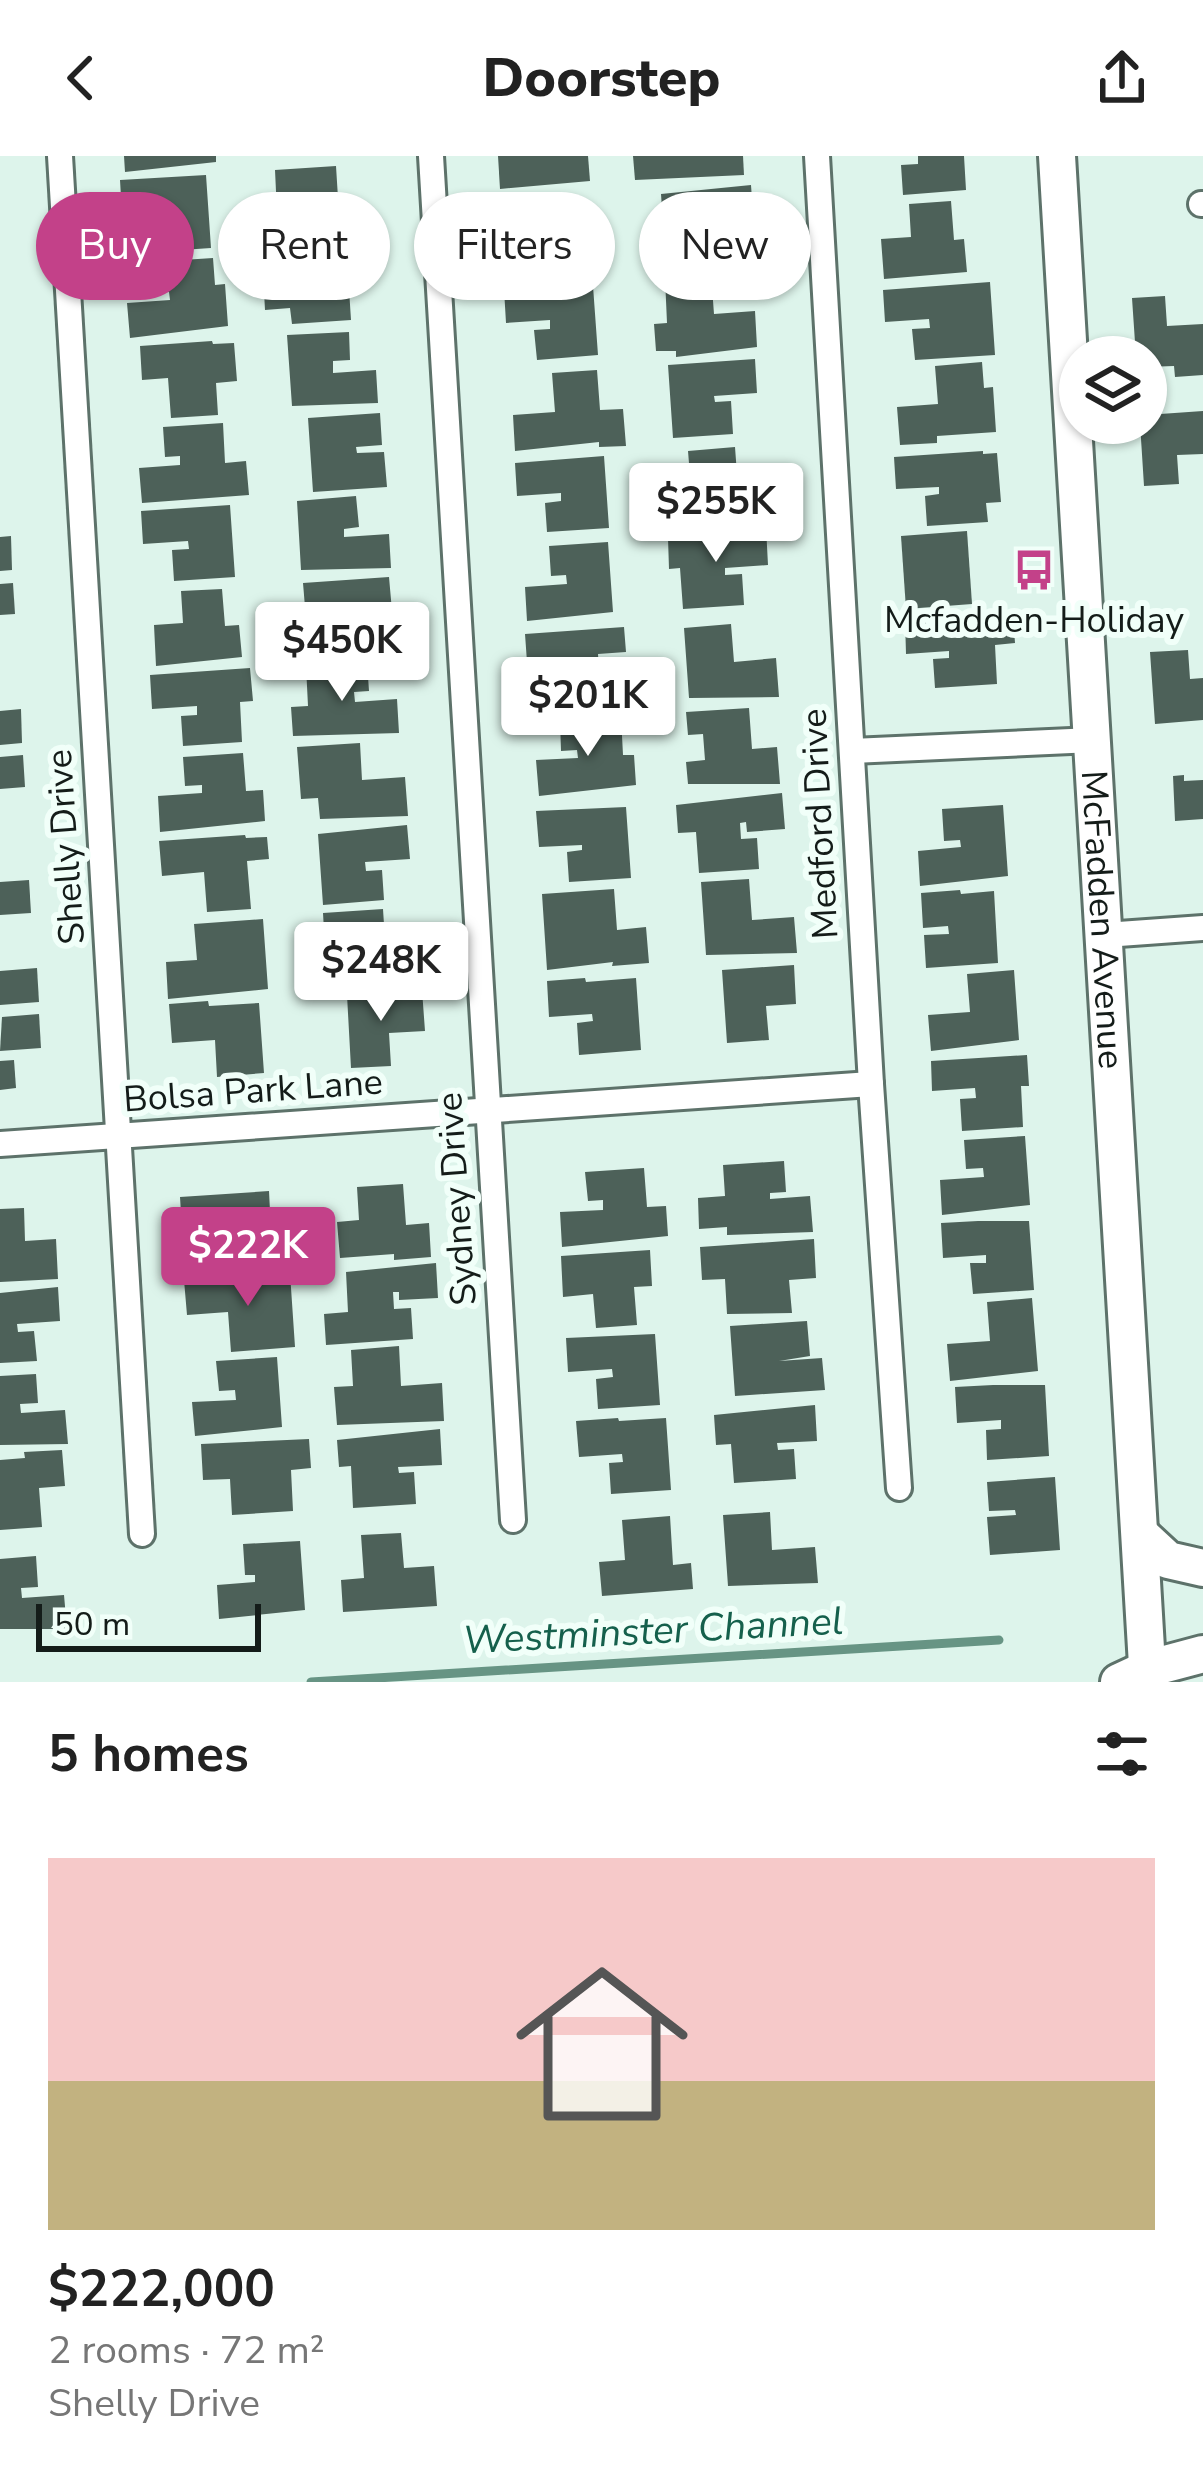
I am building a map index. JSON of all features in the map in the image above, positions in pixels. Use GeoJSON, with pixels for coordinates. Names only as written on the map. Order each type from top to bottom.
{"type":"FeatureCollection","features":[{"type":"Feature","properties":{"kind":"street","name":"Shelly Drive"},"geometry":{"type":"LineString","coordinates":[[60,156],[142,1534]]}},
{"type":"Feature","properties":{"kind":"street","name":"Sydney Drive"},"geometry":{"type":"LineString","coordinates":[[431,156],[513,1520]]}},
{"type":"Feature","properties":{"kind":"street","name":"Medford Drive"},"geometry":{"type":"LineString","coordinates":[[817,156],[899,1488]]}},
{"type":"Feature","properties":{"kind":"street","name":"McFadden Avenue"},"geometry":{"type":"LineString","coordinates":[[1057,156],[1140,1534],[1138,1678]]}},
{"type":"Feature","properties":{"kind":"street"},"geometry":{"type":"LineString","coordinates":[[852,751],[1093,740]]}},
{"type":"Feature","properties":{"kind":"street"},"geometry":{"type":"LineString","coordinates":[[1105,935],[1203,928]]}},
{"type":"Feature","properties":{"kind":"street","name":"Bolsa Park Lane"},"geometry":{"type":"LineString","coordinates":[[0,1144],[871,1084]]}},
{"type":"Feature","properties":{"kind":"street"},"geometry":{"type":"LineString","coordinates":[[1140,1534],[1168,1560],[1203,1568]]}},
{"type":"Feature","properties":{"kind":"street"},"geometry":{"type":"LineString","coordinates":[[1138,1678],[1203,1654]]}},
{"type":"Feature","properties":{"kind":"building"},"geometry":{"type":"Polygon","coordinates":[[[124,156],[216,156],[216,162],[125,172],[124,156]]]}},
{"type":"Feature","properties":{"kind":"building"},"geometry":{"type":"Polygon","coordinates":[[[498,156],[588,156],[590,181],[500,189],[498,156]]]}},
{"type":"Feature","properties":{"kind":"building"},"geometry":{"type":"Polygon","coordinates":[[[633,156],[743,156],[744,175],[635,180],[633,156]]]}},
{"type":"Feature","properties":{"kind":"building"},"geometry":{"type":"Polygon","coordinates":[[[918,156],[964,156],[966,190],[903,195],[901,165],[918,164],[918,156]]]}},
{"type":"Feature","properties":{"kind":"building"},"geometry":{"type":"Polygon","coordinates":[[[336,166],[338,192],[276,192],[275,170],[336,166]]]}},
{"type":"Feature","properties":{"kind":"building"},"geometry":{"type":"Polygon","coordinates":[[[206,175],[211,248],[194,249],[194,192],[121,192],[120,180],[206,175]]]}},
{"type":"Feature","properties":{"kind":"building"},"geometry":{"type":"Polygon","coordinates":[[[751,185],[751,192],[681,192],[751,185]]]}},
{"type":"Feature","properties":{"kind":"building"},"geometry":{"type":"Polygon","coordinates":[[[951,201],[954,240],[964,239],[967,272],[884,279],[881,239],[911,237],[909,204],[951,201]]]}},
{"type":"Feature","properties":{"kind":"building"},"geometry":{"type":"Polygon","coordinates":[[[213,258],[218,300],[226,300],[228,326],[130,338],[127,303],[194,300],[194,259],[213,258]]]}},
{"type":"Feature","properties":{"kind":"building"},"geometry":{"type":"Polygon","coordinates":[[[990,282],[995,355],[915,360],[912,329],[930,328],[929,319],[885,322],[883,290],[990,282]]]}},
{"type":"Feature","properties":{"kind":"building"},"geometry":{"type":"Polygon","coordinates":[[[1165,296],[1167,326],[1203,324],[1203,375],[1175,377],[1174,366],[1167,366],[1167,336],[1135,336],[1132,298],[1165,296]]]}},
{"type":"Feature","properties":{"kind":"building"},"geometry":{"type":"Polygon","coordinates":[[[264,300],[350,300],[351,320],[292,324],[290,308],[265,310],[264,300]]]}},
{"type":"Feature","properties":{"kind":"building"},"geometry":{"type":"Polygon","coordinates":[[[505,300],[594,300],[598,355],[537,360],[534,330],[550,329],[550,320],[506,323],[505,300]]]}},
{"type":"Feature","properties":{"kind":"building"},"geometry":{"type":"Polygon","coordinates":[[[666,300],[713,300],[714,314],[755,311],[757,347],[676,357],[676,351],[656,351],[654,324],[667,323],[666,300]]]}},
{"type":"Feature","properties":{"kind":"building"},"geometry":{"type":"Polygon","coordinates":[[[349,332],[350,360],[333,361],[333,373],[376,370],[378,403],[292,406],[287,335],[349,332]]]}},
{"type":"Feature","properties":{"kind":"building"},"geometry":{"type":"Polygon","coordinates":[[[234,343],[237,381],[216,383],[218,415],[171,418],[168,378],[142,380],[140,346],[234,343]]]}},
{"type":"Feature","properties":{"kind":"building"},"geometry":{"type":"Polygon","coordinates":[[[755,359],[757,393],[714,396],[715,402],[731,401],[733,434],[673,438],[668,365],[755,359]]]}},
{"type":"Feature","properties":{"kind":"building"},"geometry":{"type":"Polygon","coordinates":[[[982,362],[984,388],[993,387],[996,432],[937,436],[937,443],[900,445],[897,407],[938,404],[935,366],[982,362]]]}},
{"type":"Feature","properties":{"kind":"building"},"geometry":{"type":"Polygon","coordinates":[[[597,370],[600,410],[623,409],[626,446],[599,447],[599,442],[515,451],[513,415],[555,412],[552,373],[597,370]]]}},
{"type":"Feature","properties":{"kind":"building"},"geometry":{"type":"Polygon","coordinates":[[[1203,411],[1203,454],[1177,455],[1179,484],[1144,486],[1141,444],[1167,444],[1167,414],[1203,411]]]}},
{"type":"Feature","properties":{"kind":"building"},"geometry":{"type":"Polygon","coordinates":[[[380,413],[382,445],[356,447],[357,453],[384,452],[387,487],[313,492],[308,418],[380,413]]]}},
{"type":"Feature","properties":{"kind":"building"},"geometry":{"type":"Polygon","coordinates":[[[223,423],[225,463],[246,461],[249,495],[142,503],[139,468],[180,465],[180,456],[165,457],[163,427],[223,423]]]}},
{"type":"Feature","properties":{"kind":"building"},"geometry":{"type":"Polygon","coordinates":[[[735,447],[738,488],[764,486],[767,522],[693,524],[693,517],[679,517],[677,489],[691,488],[688,451],[735,447]]]}},
{"type":"Feature","properties":{"kind":"building"},"geometry":{"type":"Polygon","coordinates":[[[997,453],[1001,502],[986,503],[988,522],[927,526],[925,496],[939,494],[939,487],[896,489],[894,457],[997,453]]]}},
{"type":"Feature","properties":{"kind":"building"},"geometry":{"type":"Polygon","coordinates":[[[604,456],[609,528],[547,532],[545,503],[561,501],[561,493],[517,496],[515,463],[604,456]]]}},
{"type":"Feature","properties":{"kind":"building"},"geometry":{"type":"Polygon","coordinates":[[[356,496],[359,527],[344,529],[344,537],[389,534],[391,568],[301,570],[297,501],[356,496]]]}},
{"type":"Feature","properties":{"kind":"building"},"geometry":{"type":"Polygon","coordinates":[[[230,505],[235,577],[174,581],[172,550],[189,549],[188,541],[143,544],[141,511],[230,505]]]}},
{"type":"Feature","properties":{"kind":"building"},"geometry":{"type":"Polygon","coordinates":[[[766,527],[768,565],[725,568],[725,575],[742,574],[744,605],[683,609],[680,568],[669,569],[668,538],[766,527]]]}},
{"type":"Feature","properties":{"kind":"building"},"geometry":{"type":"Polygon","coordinates":[[[967,531],[972,604],[906,609],[901,536],[967,531]]]}},
{"type":"Feature","properties":{"kind":"building"},"geometry":{"type":"Polygon","coordinates":[[[11,536],[12,570],[0,571],[0,537],[11,536]]]}},
{"type":"Feature","properties":{"kind":"building"},"geometry":{"type":"Polygon","coordinates":[[[608,542],[613,612],[527,621],[525,587],[567,584],[566,575],[551,576],[549,546],[608,542]]]}},
{"type":"Feature","properties":{"kind":"building"},"geometry":{"type":"Polygon","coordinates":[[[389,577],[392,611],[351,614],[354,652],[309,655],[303,583],[389,577]]]}},
{"type":"Feature","properties":{"kind":"building"},"geometry":{"type":"Polygon","coordinates":[[[13,583],[15,614],[0,615],[0,584],[13,583]]]}},
{"type":"Feature","properties":{"kind":"building"},"geometry":{"type":"Polygon","coordinates":[[[222,589],[225,626],[239,625],[242,657],[156,666],[154,625],[183,623],[181,591],[222,589]]]}},
{"type":"Feature","properties":{"kind":"building"},"geometry":{"type":"Polygon","coordinates":[[[993,613],[993,617],[1013,615],[1015,643],[995,645],[997,684],[935,688],[933,659],[949,658],[949,651],[906,654],[905,619],[993,613]]]}},
{"type":"Feature","properties":{"kind":"building"},"geometry":{"type":"Polygon","coordinates":[[[731,624],[734,662],[776,658],[779,697],[689,698],[684,628],[731,624]]]}},
{"type":"Feature","properties":{"kind":"building"},"geometry":{"type":"Polygon","coordinates":[[[624,627],[626,652],[598,654],[601,704],[560,707],[557,674],[528,676],[525,634],[624,627]]]}},
{"type":"Feature","properties":{"kind":"building"},"geometry":{"type":"Polygon","coordinates":[[[1188,650],[1190,679],[1203,678],[1203,720],[1155,724],[1150,652],[1188,650]]]}},
{"type":"Feature","properties":{"kind":"building"},"geometry":{"type":"Polygon","coordinates":[[[367,662],[369,691],[354,692],[355,702],[397,699],[399,733],[293,736],[291,707],[308,706],[306,666],[367,662]]]}},
{"type":"Feature","properties":{"kind":"building"},"geometry":{"type":"Polygon","coordinates":[[[250,668],[253,701],[240,702],[242,742],[183,746],[181,716],[197,715],[197,706],[152,709],[150,675],[250,668]]]}},
{"type":"Feature","properties":{"kind":"building"},"geometry":{"type":"Polygon","coordinates":[[[749,708],[752,749],[777,747],[780,784],[688,784],[686,762],[705,760],[703,734],[688,735],[686,712],[749,708]]]}},
{"type":"Feature","properties":{"kind":"building"},"geometry":{"type":"Polygon","coordinates":[[[21,709],[22,743],[0,745],[0,711],[21,709]]]}},
{"type":"Feature","properties":{"kind":"building"},"geometry":{"type":"Polygon","coordinates":[[[621,716],[623,755],[634,755],[636,785],[539,796],[536,760],[578,758],[577,750],[561,751],[560,720],[621,716]]]}},
{"type":"Feature","properties":{"kind":"building"},"geometry":{"type":"Polygon","coordinates":[[[360,743],[362,780],[405,777],[408,816],[320,819],[318,798],[301,799],[297,747],[360,743]]]}},
{"type":"Feature","properties":{"kind":"building"},"geometry":{"type":"Polygon","coordinates":[[[243,753],[246,791],[263,790],[265,821],[160,832],[158,796],[202,793],[202,785],[185,786],[183,757],[243,753]]]}},
{"type":"Feature","properties":{"kind":"building"},"geometry":{"type":"Polygon","coordinates":[[[23,755],[25,787],[0,789],[0,757],[23,755]]]}},
{"type":"Feature","properties":{"kind":"building"},"geometry":{"type":"Polygon","coordinates":[[[1184,775],[1184,781],[1203,780],[1203,819],[1175,821],[1173,776],[1184,775]]]}},
{"type":"Feature","properties":{"kind":"building"},"geometry":{"type":"Polygon","coordinates":[[[782,793],[785,829],[747,832],[746,822],[740,823],[741,839],[757,838],[759,869],[699,873],[696,832],[678,833],[676,805],[782,793]]]}},
{"type":"Feature","properties":{"kind":"building"},"geometry":{"type":"Polygon","coordinates":[[[1003,805],[1008,876],[920,886],[918,851],[961,847],[960,840],[944,841],[942,809],[1003,805]]]}},
{"type":"Feature","properties":{"kind":"building"},"geometry":{"type":"Polygon","coordinates":[[[626,807],[631,878],[569,882],[567,852],[582,850],[582,845],[539,847],[536,811],[626,807]]]}},
{"type":"Feature","properties":{"kind":"building"},"geometry":{"type":"Polygon","coordinates":[[[407,825],[410,859],[365,862],[366,871],[382,870],[384,900],[323,905],[318,834],[407,825]]]}},
{"type":"Feature","properties":{"kind":"building"},"geometry":{"type":"Polygon","coordinates":[[[267,837],[269,859],[247,861],[251,909],[207,912],[204,872],[162,876],[159,841],[267,837]]]}},
{"type":"Feature","properties":{"kind":"building"},"geometry":{"type":"Polygon","coordinates":[[[749,879],[752,920],[794,917],[797,953],[706,955],[701,882],[749,879]]]}},
{"type":"Feature","properties":{"kind":"building"},"geometry":{"type":"Polygon","coordinates":[[[29,880],[31,913],[0,915],[0,882],[29,880]]]}},
{"type":"Feature","properties":{"kind":"building"},"geometry":{"type":"Polygon","coordinates":[[[614,889],[617,930],[646,927],[649,963],[547,970],[542,894],[614,889]]]}},
{"type":"Feature","properties":{"kind":"building"},"geometry":{"type":"Polygon","coordinates":[[[960,890],[961,894],[994,891],[998,963],[926,968],[924,935],[949,934],[948,926],[923,928],[921,893],[960,890]]]}},
{"type":"Feature","properties":{"kind":"building"},"geometry":{"type":"Polygon","coordinates":[[[383,909],[385,940],[368,941],[369,948],[412,945],[414,980],[327,983],[323,913],[383,909]]]}},
{"type":"Feature","properties":{"kind":"building"},"geometry":{"type":"Polygon","coordinates":[[[263,919],[268,989],[168,999],[166,962],[197,960],[194,924],[263,919]]]}},
{"type":"Feature","properties":{"kind":"building"},"geometry":{"type":"Polygon","coordinates":[[[794,965],[796,1004],[766,1006],[769,1040],[727,1043],[722,970],[794,965]]]}},
{"type":"Feature","properties":{"kind":"building"},"geometry":{"type":"Polygon","coordinates":[[[37,968],[39,1002],[0,1005],[0,971],[37,968]]]}},
{"type":"Feature","properties":{"kind":"building"},"geometry":{"type":"Polygon","coordinates":[[[1014,970],[1019,1040],[931,1051],[928,1015],[970,1012],[967,974],[1014,970]]]}},
{"type":"Feature","properties":{"kind":"building"},"geometry":{"type":"Polygon","coordinates":[[[585,978],[586,982],[636,978],[641,1050],[579,1055],[577,1023],[593,1021],[592,1014],[549,1017],[547,981],[585,978]]]}},
{"type":"Feature","properties":{"kind":"building"},"geometry":{"type":"Polygon","coordinates":[[[422,990],[425,1031],[389,1033],[391,1066],[351,1068],[347,995],[422,990]]]}},
{"type":"Feature","properties":{"kind":"building"},"geometry":{"type":"Polygon","coordinates":[[[208,1001],[209,1006],[259,1003],[264,1073],[217,1077],[215,1040],[172,1043],[169,1004],[208,1001]]]}},
{"type":"Feature","properties":{"kind":"building"},"geometry":{"type":"Polygon","coordinates":[[[39,1014],[41,1048],[0,1051],[2,1017],[39,1014]]]}},
{"type":"Feature","properties":{"kind":"building"},"geometry":{"type":"Polygon","coordinates":[[[1027,1055],[1029,1086],[1021,1086],[1023,1127],[962,1131],[960,1099],[976,1098],[975,1088],[932,1091],[931,1061],[1027,1055]]]}},
{"type":"Feature","properties":{"kind":"building"},"geometry":{"type":"Polygon","coordinates":[[[14,1060],[16,1088],[0,1090],[0,1061],[14,1060]]]}},
{"type":"Feature","properties":{"kind":"building"},"geometry":{"type":"Polygon","coordinates":[[[1025,1136],[1030,1205],[942,1215],[940,1180],[984,1177],[983,1168],[966,1169],[964,1140],[1025,1136]]]}},
{"type":"Feature","properties":{"kind":"building"},"geometry":{"type":"Polygon","coordinates":[[[784,1161],[786,1192],[770,1193],[770,1199],[810,1196],[813,1232],[727,1235],[727,1227],[699,1229],[698,1198],[725,1196],[723,1165],[784,1161]]]}},
{"type":"Feature","properties":{"kind":"building"},"geometry":{"type":"Polygon","coordinates":[[[644,1168],[647,1207],[666,1206],[668,1236],[562,1247],[560,1212],[603,1210],[603,1200],[588,1201],[585,1172],[644,1168]]]}},
{"type":"Feature","properties":{"kind":"building"},"geometry":{"type":"Polygon","coordinates":[[[403,1184],[406,1225],[429,1223],[431,1257],[340,1258],[337,1222],[359,1220],[357,1187],[403,1184]]]}},
{"type":"Feature","properties":{"kind":"building"},"geometry":{"type":"Polygon","coordinates":[[[269,1191],[271,1231],[292,1229],[292,1240],[301,1239],[302,1262],[185,1273],[183,1236],[226,1234],[225,1227],[182,1229],[180,1197],[269,1191]]]}},
{"type":"Feature","properties":{"kind":"building"},"geometry":{"type":"Polygon","coordinates":[[[24,1208],[25,1241],[56,1239],[58,1279],[0,1282],[0,1209],[24,1208]]]}},
{"type":"Feature","properties":{"kind":"building"},"geometry":{"type":"Polygon","coordinates":[[[1029,1221],[1034,1290],[973,1294],[970,1263],[986,1263],[986,1255],[943,1258],[941,1223],[1029,1221]]]}},
{"type":"Feature","properties":{"kind":"building"},"geometry":{"type":"Polygon","coordinates":[[[814,1239],[816,1278],[789,1280],[792,1313],[727,1314],[725,1279],[702,1280],[700,1247],[814,1239]]]}},
{"type":"Feature","properties":{"kind":"building"},"geometry":{"type":"Polygon","coordinates":[[[650,1250],[652,1286],[634,1287],[637,1325],[596,1328],[593,1294],[563,1297],[561,1256],[650,1250]]]}},
{"type":"Feature","properties":{"kind":"building"},"geometry":{"type":"Polygon","coordinates":[[[436,1263],[438,1298],[399,1300],[399,1292],[393,1292],[394,1309],[411,1308],[413,1339],[326,1345],[324,1314],[348,1312],[346,1272],[436,1263]]]}},
{"type":"Feature","properties":{"kind":"building"},"geometry":{"type":"Polygon","coordinates":[[[290,1273],[295,1347],[231,1352],[228,1312],[187,1315],[184,1280],[290,1273]]]}},
{"type":"Feature","properties":{"kind":"building"},"geometry":{"type":"Polygon","coordinates":[[[58,1287],[60,1321],[17,1324],[18,1332],[34,1331],[37,1361],[0,1363],[0,1293],[58,1287]]]}},
{"type":"Feature","properties":{"kind":"building"},"geometry":{"type":"Polygon","coordinates":[[[1032,1298],[1038,1371],[950,1381],[947,1344],[990,1341],[987,1302],[1032,1298]]]}},
{"type":"Feature","properties":{"kind":"building"},"geometry":{"type":"Polygon","coordinates":[[[807,1321],[810,1356],[779,1361],[822,1358],[825,1390],[735,1396],[730,1326],[807,1321]]]}},
{"type":"Feature","properties":{"kind":"building"},"geometry":{"type":"Polygon","coordinates":[[[655,1334],[660,1405],[598,1409],[596,1379],[613,1377],[612,1369],[568,1372],[566,1338],[655,1334]]]}},
{"type":"Feature","properties":{"kind":"building"},"geometry":{"type":"Polygon","coordinates":[[[399,1346],[401,1386],[442,1383],[444,1421],[337,1425],[334,1387],[353,1386],[351,1350],[399,1346]]]}},
{"type":"Feature","properties":{"kind":"building"},"geometry":{"type":"Polygon","coordinates":[[[277,1357],[282,1427],[195,1436],[192,1402],[236,1400],[235,1390],[219,1391],[216,1361],[277,1357]]]}},
{"type":"Feature","properties":{"kind":"building"},"geometry":{"type":"Polygon","coordinates":[[[36,1374],[38,1403],[20,1404],[21,1413],[65,1410],[68,1444],[0,1445],[0,1376],[36,1374]]]}},
{"type":"Feature","properties":{"kind":"building"},"geometry":{"type":"Polygon","coordinates":[[[1045,1385],[1049,1456],[987,1460],[986,1430],[1001,1429],[1001,1420],[957,1423],[955,1387],[1045,1385]]]}},
{"type":"Feature","properties":{"kind":"building"},"geometry":{"type":"Polygon","coordinates":[[[815,1405],[817,1441],[777,1443],[778,1450],[794,1449],[796,1479],[734,1483],[731,1444],[716,1445],[714,1415],[815,1405]]]}},
{"type":"Feature","properties":{"kind":"building"},"geometry":{"type":"Polygon","coordinates":[[[666,1418],[671,1490],[611,1494],[609,1463],[623,1462],[622,1454],[579,1457],[576,1421],[666,1418]]]}},
{"type":"Feature","properties":{"kind":"building"},"geometry":{"type":"Polygon","coordinates":[[[440,1429],[442,1465],[398,1467],[399,1473],[414,1472],[416,1504],[353,1508],[351,1466],[339,1467],[337,1440],[440,1429]]]}},
{"type":"Feature","properties":{"kind":"building"},"geometry":{"type":"Polygon","coordinates":[[[309,1439],[311,1468],[291,1470],[293,1511],[232,1515],[230,1479],[203,1480],[201,1444],[309,1439]]]}},
{"type":"Feature","properties":{"kind":"building"},"geometry":{"type":"Polygon","coordinates":[[[62,1450],[65,1486],[39,1488],[42,1527],[0,1530],[0,1460],[25,1458],[24,1452],[62,1450]]]}},
{"type":"Feature","properties":{"kind":"building"},"geometry":{"type":"Polygon","coordinates":[[[1055,1477],[1060,1550],[990,1555],[987,1517],[1016,1515],[1015,1510],[989,1511],[987,1482],[1055,1477]]]}},
{"type":"Feature","properties":{"kind":"building"},"geometry":{"type":"Polygon","coordinates":[[[770,1512],[772,1550],[815,1547],[818,1583],[728,1586],[723,1515],[770,1512]]]}},
{"type":"Feature","properties":{"kind":"building"},"geometry":{"type":"Polygon","coordinates":[[[670,1516],[673,1565],[691,1563],[693,1589],[602,1596],[599,1562],[625,1560],[622,1520],[670,1516]]]}},
{"type":"Feature","properties":{"kind":"building"},"geometry":{"type":"Polygon","coordinates":[[[401,1533],[404,1568],[434,1566],[437,1606],[343,1612],[341,1580],[364,1578],[361,1535],[401,1533]]]}},
{"type":"Feature","properties":{"kind":"building"},"geometry":{"type":"Polygon","coordinates":[[[300,1541],[305,1610],[219,1619],[217,1585],[255,1582],[255,1575],[245,1575],[243,1544],[300,1541]]]}},
{"type":"Feature","properties":{"kind":"building"},"geometry":{"type":"Polygon","coordinates":[[[36,1556],[38,1587],[21,1588],[22,1598],[64,1595],[67,1629],[0,1629],[0,1559],[36,1556]]]}},
{"type":"Feature","properties":{"kind":"waterway","name":"Westminster Channel"},"geometry":{"type":"LineString","coordinates":[[311,1682],[999,1640]]}},
{"type":"Feature","properties":{"kind":"place","name":"Mcfadden-Holiday"},"geometry":{"type":"Point","coordinates":[1034,570]}}]}
